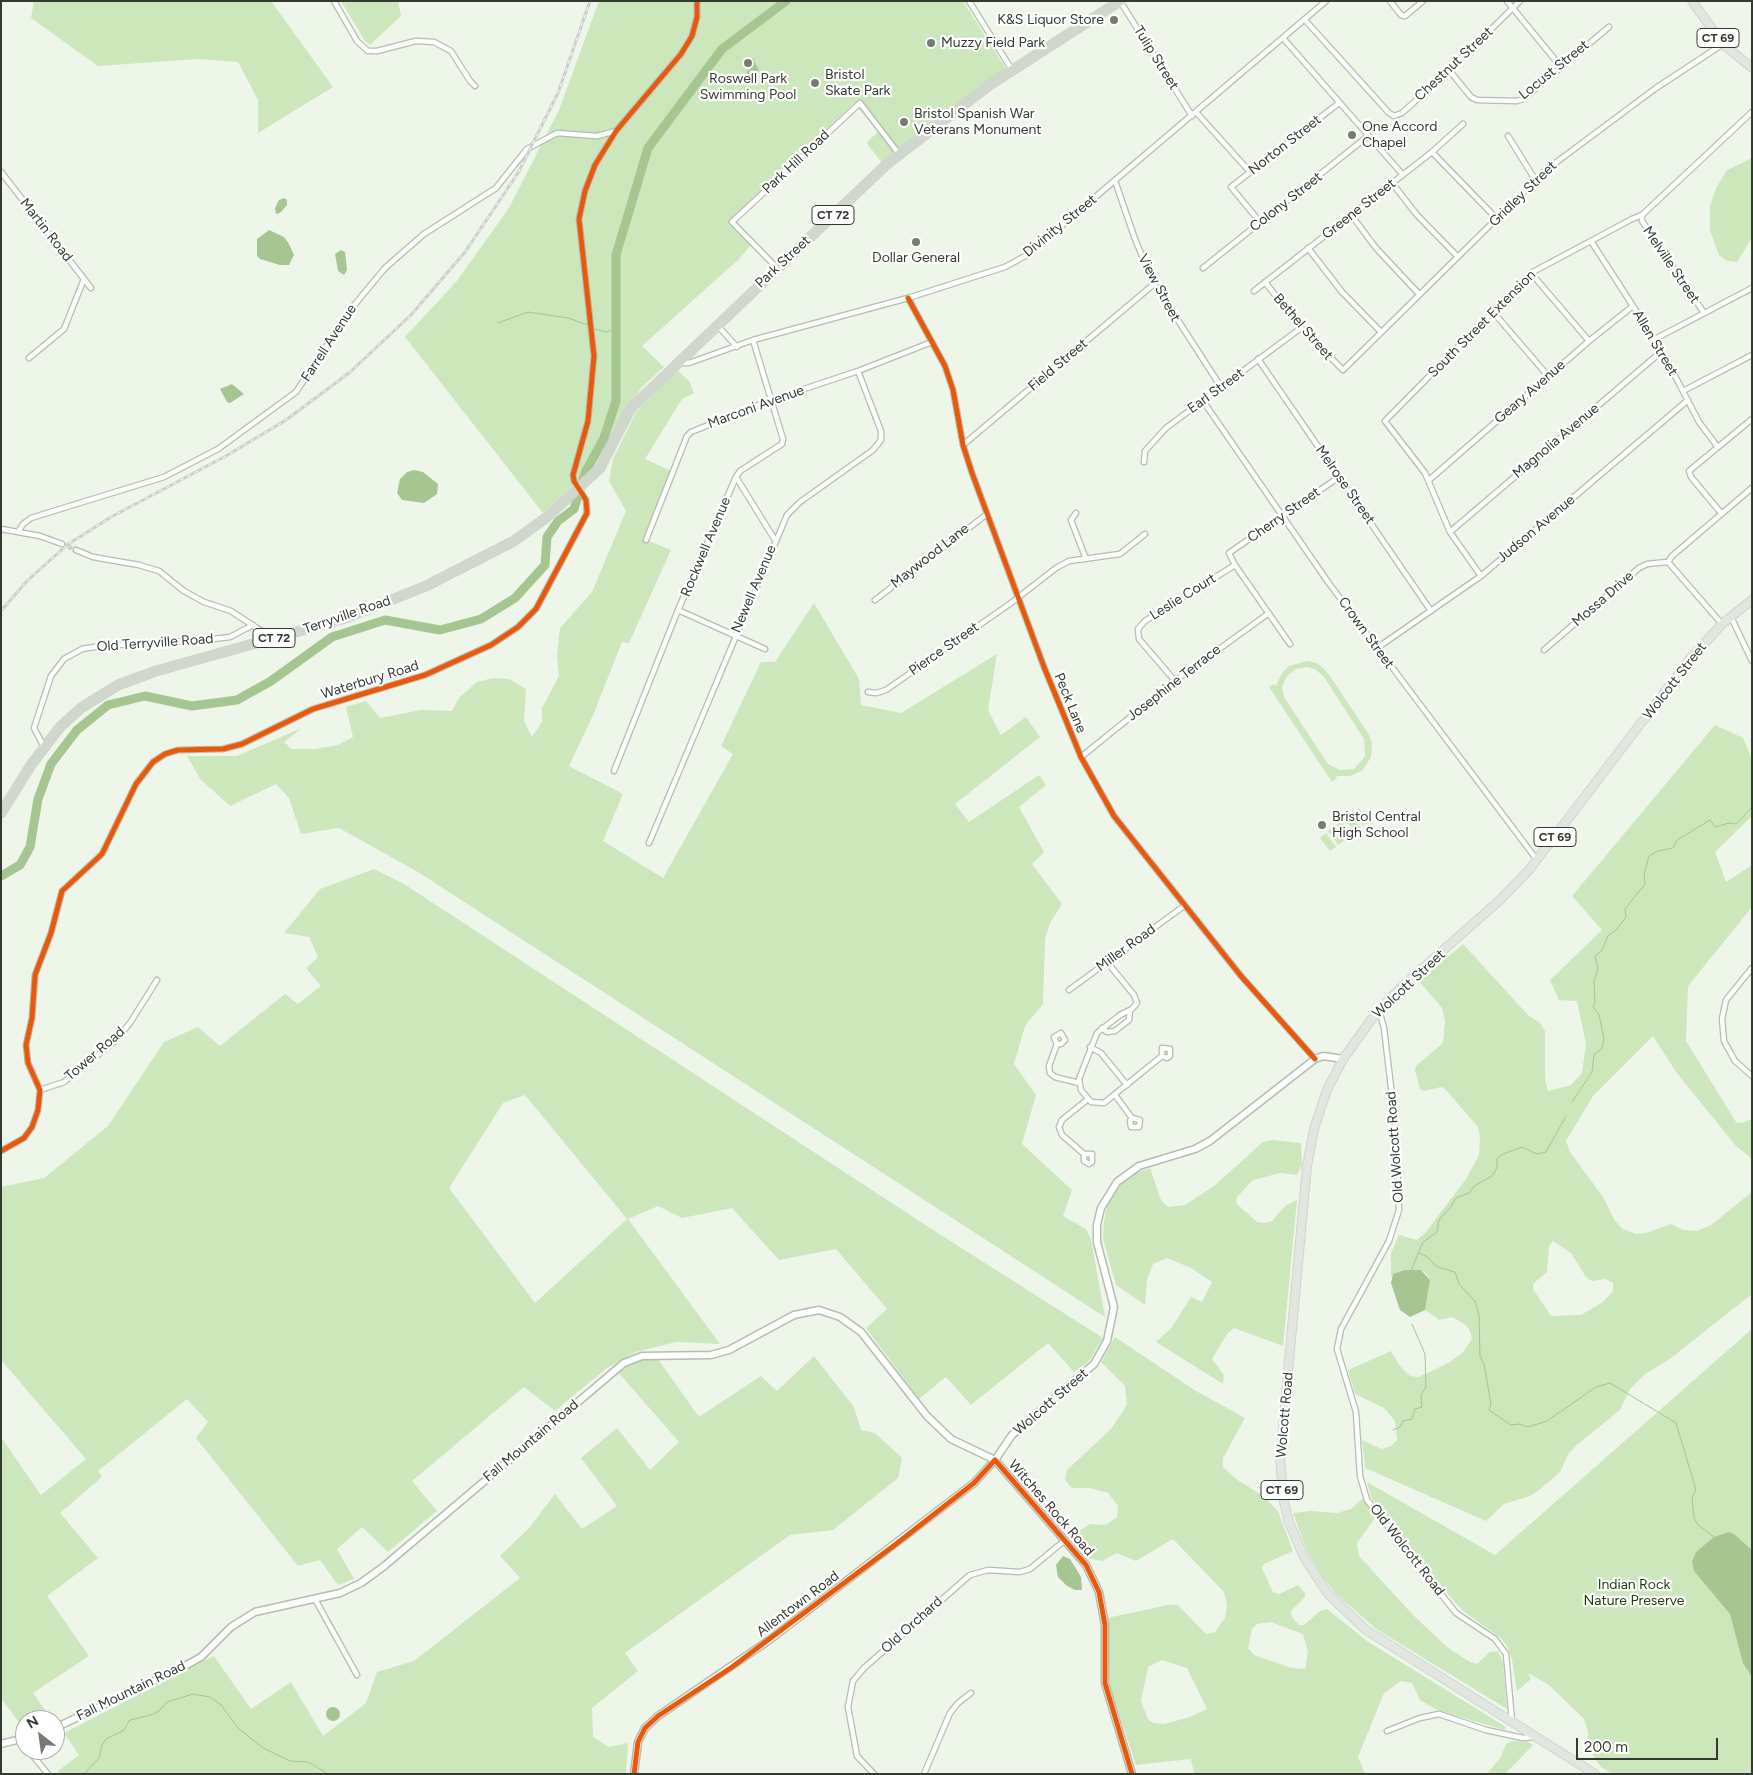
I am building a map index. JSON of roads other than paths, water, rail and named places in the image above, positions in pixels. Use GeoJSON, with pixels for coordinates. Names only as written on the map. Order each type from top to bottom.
{"type":"FeatureCollection","features":[{"type":"Feature","properties":{"kind":"highway","name":"Park Street"},"geometry":{"type":"LineString","coordinates":[[577,488],[600,468],[631,408],[899,154],[1012,70],[1120,1]]}},
{"type":"Feature","properties":{"kind":"highway","name":"Terryville Road"},"geometry":{"type":"LineString","coordinates":[[1,813],[44,747],[60,727],[81,708],[118,685],[156,671],[346,618],[426,586],[514,541],[547,517],[577,488]]}},
{"type":"Feature","properties":{"kind":"main road","name":"CT 69"},"geometry":{"type":"LineString","coordinates":[[1692,1],[1723,44],[1752,68]]}},
{"type":"Feature","properties":{"kind":"main road","name":"Wolcott Street"},"geometry":{"type":"LineString","coordinates":[[1343,1059],[1379,1010],[1505,895],[1537,860],[1689,660],[1722,624],[1752,600]]}},
{"type":"Feature","properties":{"kind":"main road"},"geometry":{"type":"LineString","coordinates":[[1315,1059],[1323,1056],[1343,1059]]}},
{"type":"Feature","properties":{"kind":"main road","name":"Wolcott Street"},"geometry":{"type":"LineString","coordinates":[[995,1460],[1012,1435],[1094,1364],[1107,1341],[1114,1307],[1097,1242],[1098,1225],[1101,1208],[1118,1182],[1139,1166],[1195,1148],[1210,1140],[1315,1059]]}},
{"type":"Feature","properties":{"kind":"main road","name":"Wolcott Road"},"geometry":{"type":"LineString","coordinates":[[1343,1059],[1320,1108],[1307,1166],[1280,1459],[1281,1481],[1289,1522],[1312,1571],[1328,1594],[1366,1630],[1595,1774]]}},
{"type":"Feature","properties":{"kind":"main road","name":"Fall Mountain Road"},"geometry":{"type":"LineString","coordinates":[[65,1723],[201,1657],[231,1627],[255,1612],[315,1599],[355,1586],[383,1566],[624,1362],[642,1356],[711,1355],[730,1350],[794,1315],[819,1310],[840,1317],[861,1332],[927,1416],[950,1439],[995,1460]]}},
{"type":"Feature","properties":{"kind":"main road","name":"Witches Rock Road"},"geometry":{"type":"LineString","coordinates":[[995,1460],[1086,1564],[1099,1592],[1105,1625],[1105,1684],[1132,1774]]}},
{"type":"Feature","properties":{"kind":"main road","name":"Allentown Road"},"geometry":{"type":"LineString","coordinates":[[634,1774],[638,1742],[645,1728],[658,1716],[732,1667],[889,1550],[974,1483],[995,1460]]}},
{"type":"Feature","properties":{"kind":"main road"},"geometry":{"type":"LineString","coordinates":[[1,1744],[15,1741]]}},
{"type":"Feature","properties":{"kind":"street"},"geometry":{"type":"LineString","coordinates":[[334,1],[357,42],[368,51],[377,51],[416,41],[434,42],[451,51],[470,81],[476,86]]}},
{"type":"Feature","properties":{"kind":"street"},"geometry":{"type":"LineString","coordinates":[[577,488],[573,474],[588,421],[594,356],[579,219],[585,191],[595,165],[616,131],[681,54],[692,36],[697,17],[697,1]]}},
{"type":"Feature","properties":{"kind":"street"},"geometry":{"type":"LineString","coordinates":[[976,1],[970,3],[1012,70]]}},
{"type":"Feature","properties":{"kind":"street","name":"Tulip Street"},"geometry":{"type":"LineString","coordinates":[[1120,1],[1194,114],[1250,172]]}},
{"type":"Feature","properties":{"kind":"street","name":"Divinity Street"},"geometry":{"type":"LineString","coordinates":[[677,363],[690,363],[753,340],[908,298],[1005,267],[1026,255],[1326,1]]}},
{"type":"Feature","properties":{"kind":"street"},"geometry":{"type":"LineString","coordinates":[[1390,1],[1401,15],[1405,16],[1423,1]]}},
{"type":"Feature","properties":{"kind":"street"},"geometry":{"type":"LineString","coordinates":[[1507,1],[1561,67]]}},
{"type":"Feature","properties":{"kind":"street","name":"Chestnut Street"},"geometry":{"type":"LineString","coordinates":[[1305,20],[1388,114],[1394,116],[1402,113],[1520,1]]}},
{"type":"Feature","properties":{"kind":"street","name":"Locust Street"},"geometry":{"type":"LineString","coordinates":[[1449,70],[1471,97],[1476,100],[1517,101],[1523,99],[1609,27]]}},
{"type":"Feature","properties":{"kind":"street"},"geometry":{"type":"LineString","coordinates":[[1283,38],[1403,175]]}},
{"type":"Feature","properties":{"kind":"street","name":"Gridley Street"},"geometry":{"type":"LineString","coordinates":[[1343,370],[1536,181],[1570,152],[1656,88],[1723,44]]}},
{"type":"Feature","properties":{"kind":"street","name":"Park Hill Road"},"geometry":{"type":"LineString","coordinates":[[777,268],[732,222],[860,103],[899,154]]}},
{"type":"Feature","properties":{"kind":"street","name":"Norton Street"},"geometry":{"type":"LineString","coordinates":[[1260,222],[1231,187],[1339,103]]}},
{"type":"Feature","properties":{"kind":"street","name":"South Street Extension"},"geometry":{"type":"LineString","coordinates":[[1428,480],[1385,421],[1531,273],[1642,215],[1752,112]]}},
{"type":"Feature","properties":{"kind":"street","name":"Greene Street"},"geometry":{"type":"LineString","coordinates":[[1254,291],[1352,216],[1432,152],[1463,124]]}},
{"type":"Feature","properties":{"kind":"street","name":"Farrell Avenue"},"geometry":{"type":"LineString","coordinates":[[18,532],[23,524],[31,518],[164,477],[218,449],[296,392],[351,309],[385,268],[424,234],[499,185],[527,149],[557,133],[597,136],[616,131]]}},
{"type":"Feature","properties":{"kind":"street","name":"Colony Street"},"geometry":{"type":"LineString","coordinates":[[1204,268],[1368,136]]}},
{"type":"Feature","properties":{"kind":"street"},"geometry":{"type":"LineString","coordinates":[[1508,136],[1536,181]]}},
{"type":"Feature","properties":{"kind":"street"},"geometry":{"type":"LineString","coordinates":[[1432,152],[1497,219]]}},
{"type":"Feature","properties":{"kind":"street","name":"Martin Road"},"geometry":{"type":"LineString","coordinates":[[1,172],[91,288]]}},
{"type":"Feature","properties":{"kind":"street","name":"View Street"},"geometry":{"type":"LineString","coordinates":[[1115,181],[1140,253],[1154,284],[1221,387]]}},
{"type":"Feature","properties":{"kind":"street"},"geometry":{"type":"LineString","coordinates":[[1392,184],[1417,214],[1458,257]]}},
{"type":"Feature","properties":{"kind":"street","name":"Melville Street"},"geometry":{"type":"LineString","coordinates":[[1642,215],[1642,221],[1704,313]]}},
{"type":"Feature","properties":{"kind":"street"},"geometry":{"type":"LineString","coordinates":[[1352,216],[1376,248],[1419,294]]}},
{"type":"Feature","properties":{"kind":"street","name":"Allen Street"},"geometry":{"type":"LineString","coordinates":[[1590,241],[1655,339],[1703,429],[1717,446]]}},
{"type":"Feature","properties":{"kind":"street"},"geometry":{"type":"LineString","coordinates":[[1308,248],[1342,292],[1381,332]]}},
{"type":"Feature","properties":{"kind":"street"},"geometry":{"type":"LineString","coordinates":[[1531,273],[1589,341]]}},
{"type":"Feature","properties":{"kind":"street"},"geometry":{"type":"LineString","coordinates":[[29,358],[64,329],[84,279]]}},
{"type":"Feature","properties":{"kind":"street","name":"Bethel Street"},"geometry":{"type":"LineString","coordinates":[[1265,282],[1301,328],[1343,370]]}},
{"type":"Feature","properties":{"kind":"street","name":"Field Street"},"geometry":{"type":"LineString","coordinates":[[963,445],[1154,284]]}},
{"type":"Feature","properties":{"kind":"street"},"geometry":{"type":"LineString","coordinates":[[1655,339],[1752,288]]}},
{"type":"Feature","properties":{"kind":"street","name":"Peck Lane"},"geometry":{"type":"LineString","coordinates":[[908,298],[945,366],[963,445],[1018,598],[1081,757],[1114,816],[1242,978],[1315,1059]]}},
{"type":"Feature","properties":{"kind":"street","name":"Geary Avenue"},"geometry":{"type":"LineString","coordinates":[[1428,480],[1589,341],[1633,306]]}},
{"type":"Feature","properties":{"kind":"street"},"geometry":{"type":"LineString","coordinates":[[1494,312],[1548,376]]}},
{"type":"Feature","properties":{"kind":"street"},"geometry":{"type":"LineString","coordinates":[[717,325],[737,346]]}},
{"type":"Feature","properties":{"kind":"street","name":"Earl Street"},"geometry":{"type":"LineString","coordinates":[[1144,462],[1143,455],[1151,443],[1166,428],[1301,328]]}},
{"type":"Feature","properties":{"kind":"street","name":"Rockwell Avenue"},"geometry":{"type":"LineString","coordinates":[[614,771],[678,610],[736,477],[740,471],[782,444],[783,439],[753,340]]}},
{"type":"Feature","properties":{"kind":"street","name":"Marconi Avenue"},"geometry":{"type":"LineString","coordinates":[[646,540],[687,436],[691,432],[771,400],[858,371],[932,342]]}},
{"type":"Feature","properties":{"kind":"street","name":"Magnolia Avenue"},"geometry":{"type":"LineString","coordinates":[[1450,532],[1662,351]]}},
{"type":"Feature","properties":{"kind":"street"},"geometry":{"type":"LineString","coordinates":[[1683,391],[1752,355]]}},
{"type":"Feature","properties":{"kind":"street","name":"Melrose Street"},"geometry":{"type":"LineString","coordinates":[[1258,359],[1431,611]]}},
{"type":"Feature","properties":{"kind":"street","name":"Newell Avenue"},"geometry":{"type":"LineString","coordinates":[[648,842],[787,515],[800,502],[838,477],[878,446],[881,431],[858,371]]}},
{"type":"Feature","properties":{"kind":"street","name":"Judson Avenue"},"geometry":{"type":"LineString","coordinates":[[1377,648],[1481,576],[1688,400]]}},
{"type":"Feature","properties":{"kind":"street","name":"Crown Street"},"geometry":{"type":"LineString","coordinates":[[1203,401],[1282,516],[1377,648],[1537,860]]}},
{"type":"Feature","properties":{"kind":"street"},"geometry":{"type":"LineString","coordinates":[[1721,514],[1689,473],[1692,468],[1717,446],[1752,419]]}},
{"type":"Feature","properties":{"kind":"street","name":"Cherry Street"},"geometry":{"type":"LineString","coordinates":[[1235,564],[1229,553],[1339,476]]}},
{"type":"Feature","properties":{"kind":"street"},"geometry":{"type":"LineString","coordinates":[[736,477],[775,540]]}},
{"type":"Feature","properties":{"kind":"street"},"geometry":{"type":"LineString","coordinates":[[1428,480],[1450,532],[1481,576]]}},
{"type":"Feature","properties":{"kind":"street","name":"Waterbury Road"},"geometry":{"type":"LineString","coordinates":[[40,1090],[28,1063],[26,1045],[32,1018],[35,975],[51,933],[62,891],[102,854],[136,784],[153,762],[165,754],[178,750],[223,749],[242,744],[313,709],[425,675],[491,645],[518,628],[536,609],[587,513],[585,498],[577,488]]}},
{"type":"Feature","properties":{"kind":"street"},"geometry":{"type":"LineString","coordinates":[[1722,624],[1668,562],[1672,556],[1752,488]]}},
{"type":"Feature","properties":{"kind":"street"},"geometry":{"type":"LineString","coordinates":[[1076,513],[1072,520],[1086,559]]}},
{"type":"Feature","properties":{"kind":"street","name":"Maywood Lane"},"geometry":{"type":"LineString","coordinates":[[875,600],[987,514]]}},
{"type":"Feature","properties":{"kind":"street"},"geometry":{"type":"LineString","coordinates":[[1,529],[40,536],[62,544]]}},
{"type":"Feature","properties":{"kind":"street","name":"Pierce Street"},"geometry":{"type":"LineString","coordinates":[[868,692],[876,693],[886,690],[1018,598],[1056,568],[1069,561],[1120,554],[1145,534]]}},
{"type":"Feature","properties":{"kind":"street"},"geometry":{"type":"LineString","coordinates":[[76,550],[93,557],[154,569],[184,591],[204,602],[231,611],[273,639]]}},
{"type":"Feature","properties":{"kind":"street","name":"Mossa Drive"},"geometry":{"type":"LineString","coordinates":[[1544,650],[1639,568],[1647,564],[1668,562]]}},
{"type":"Feature","properties":{"kind":"street"},"geometry":{"type":"LineString","coordinates":[[1235,564],[1290,644]]}},
{"type":"Feature","properties":{"kind":"street","name":"Leslie Court"},"geometry":{"type":"LineString","coordinates":[[1175,681],[1138,639],[1138,629],[1145,621],[1235,564]]}},
{"type":"Feature","properties":{"kind":"street"},"geometry":{"type":"LineString","coordinates":[[678,610],[765,649]]}},
{"type":"Feature","properties":{"kind":"street","name":"Josephine Terrace"},"geometry":{"type":"LineString","coordinates":[[1081,757],[1175,681],[1269,613]]}},
{"type":"Feature","properties":{"kind":"street"},"geometry":{"type":"LineString","coordinates":[[1731,617],[1752,661]]}},
{"type":"Feature","properties":{"kind":"street","name":"Old Terryville Road"},"geometry":{"type":"LineString","coordinates":[[44,747],[34,728],[51,676],[64,658],[82,649],[100,646],[230,637],[253,625]]}},
{"type":"Feature","properties":{"kind":"street","name":"Miller Road"},"geometry":{"type":"LineString","coordinates":[[1069,990],[1184,906]]}},
{"type":"Feature","properties":{"kind":"street"},"geometry":{"type":"LineString","coordinates":[[1079,1083],[1090,1047],[1097,1032],[1136,1006],[1136,998],[1107,962]]}},
{"type":"Feature","properties":{"kind":"street"},"geometry":{"type":"LineString","coordinates":[[1752,968],[1726,1000],[1722,1019],[1724,1041],[1735,1061],[1752,1076]]}},
{"type":"Feature","properties":{"kind":"street","name":"Tower Road"},"geometry":{"type":"LineString","coordinates":[[40,1090],[64,1082],[114,1042],[130,1023],[157,980]]}},
{"type":"Feature","properties":{"kind":"street"},"geometry":{"type":"LineString","coordinates":[[1102,1028],[1107,1032],[1115,1031],[1128,1021],[1130,1010]]}},
{"type":"Feature","properties":{"kind":"street","name":"Old Wolcott Road"},"geometry":{"type":"LineString","coordinates":[[1379,1010],[1384,1028],[1395,1120],[1398,1210],[1389,1241],[1341,1329],[1337,1349],[1356,1412],[1360,1476],[1367,1500],[1456,1613],[1495,1639],[1506,1654],[1512,1721]]}},
{"type":"Feature","properties":{"kind":"street"},"geometry":{"type":"LineString","coordinates":[[1057,1044],[1049,1066],[1050,1073],[1056,1077],[1079,1083],[1088,1099],[1093,1103],[1102,1104],[1162,1056]]}},
{"type":"Feature","properties":{"kind":"street"},"geometry":{"type":"LineString","coordinates":[[1090,1047],[1101,1053],[1127,1085]]}},
{"type":"Feature","properties":{"kind":"street"},"geometry":{"type":"LineString","coordinates":[[1,1151],[24,1138],[32,1128],[38,1110],[40,1090]]}},
{"type":"Feature","properties":{"kind":"street"},"geometry":{"type":"LineString","coordinates":[[1115,1095],[1132,1118]]}},
{"type":"Feature","properties":{"kind":"street"},"geometry":{"type":"LineString","coordinates":[[1084,1154],[1062,1135],[1059,1127],[1062,1120],[1088,1099]]}},
{"type":"Feature","properties":{"kind":"street","name":"Old Orchard"},"geometry":{"type":"LineString","coordinates":[[874,1774],[857,1756],[853,1744],[848,1707],[850,1692],[859,1675],[890,1644],[970,1575],[988,1570],[1020,1572],[1030,1569],[1064,1540]]}},
{"type":"Feature","properties":{"kind":"street"},"geometry":{"type":"LineString","coordinates":[[315,1599],[356,1675]]}},
{"type":"Feature","properties":{"kind":"street"},"geometry":{"type":"LineString","coordinates":[[924,1774],[950,1713],[958,1703],[971,1693]]}},
{"type":"Feature","properties":{"kind":"street"},"geometry":{"type":"LineString","coordinates":[[1387,1731],[1420,1718],[1439,1714],[1495,1732],[1522,1738],[1536,1736]]}},
{"type":"Feature","properties":{"kind":"street"},"geometry":{"type":"LineString","coordinates":[[36,1760],[48,1774]]}},
{"type":"Feature","properties":{"kind":"waterway"},"geometry":{"type":"LineString","coordinates":[[1,876],[20,865],[30,847],[38,799],[51,764],[77,730],[108,705],[145,696],[192,706],[237,700],[271,681],[332,637],[385,620],[440,630],[481,619],[515,598],[545,565],[547,537],[558,521],[574,509],[585,473],[604,438],[616,401],[616,255],[648,148],[722,49],[786,1]]}},
{"type":"Feature","properties":{"kind":"waterway"},"geometry":{"type":"LineString","coordinates":[[498,323],[528,312],[568,318],[588,325]]}},
{"type":"Feature","properties":{"kind":"waterway"},"geometry":{"type":"LineString","coordinates":[[595,329],[607,332],[615,329]]}},
{"type":"Feature","properties":{"kind":"waterway"},"geometry":{"type":"LineString","coordinates":[[1572,1102],[1592,1072],[1594,1055],[1602,1048],[1604,1038],[1599,1015],[1593,1007],[1595,1003],[1594,982],[1598,968],[1595,956],[1602,950],[1608,936],[1617,929],[1626,917],[1625,909],[1645,884],[1644,875],[1649,856],[1658,851],[1673,848],[1677,840],[1710,820],[1715,827],[1729,823],[1736,824],[1752,807]]}},
{"type":"Feature","properties":{"kind":"waterway"},"geometry":{"type":"LineString","coordinates":[[1411,1271],[1423,1242],[1437,1232],[1439,1220],[1456,1198],[1469,1193],[1474,1186],[1492,1176],[1497,1168],[1497,1159],[1503,1154],[1522,1147],[1537,1154],[1546,1152],[1566,1116]]}},
{"type":"Feature","properties":{"kind":"waterway"},"geometry":{"type":"LineString","coordinates":[[1419,1253],[1426,1256],[1438,1267],[1455,1272],[1459,1284],[1475,1301],[1479,1315],[1480,1356],[1484,1364],[1491,1404],[1489,1410],[1511,1425],[1520,1424],[1528,1427],[1547,1421],[1596,1387],[1610,1383],[1676,1423],[1696,1490],[1692,1497],[1694,1518],[1698,1525],[1714,1537]]}},
{"type":"Feature","properties":{"kind":"waterway"},"geometry":{"type":"LineString","coordinates":[[1393,1430],[1400,1427],[1403,1421],[1412,1419],[1415,1409],[1422,1407],[1421,1395],[1426,1387],[1425,1354],[1412,1324]]}},
{"type":"Feature","properties":{"kind":"waterway"},"geometry":{"type":"LineString","coordinates":[[84,1774],[99,1758],[102,1745],[106,1739],[123,1731],[130,1720],[151,1715],[159,1711],[167,1702],[193,1694],[210,1697],[221,1705],[238,1728],[263,1748],[290,1761],[308,1762],[328,1774]]}},
{"type":"Feature","properties":{"kind":"tunnel"},"geometry":{"type":"LineString","coordinates":[[62,544],[76,550]]}},
{"type":"Feature","properties":{"kind":"railway"},"geometry":{"type":"LineString","coordinates":[[1,611],[27,581],[67,545],[111,517],[226,456],[286,420],[349,373],[411,315],[465,252],[518,173],[558,93],[590,1]]}},
{"type":"Feature","properties":{"kind":"place","name":"K&S Liquor Store"},"geometry":{"type":"Point","coordinates":[1114,20]}},
{"type":"Feature","properties":{"kind":"place","name":"Muzzy Field Park"},"geometry":{"type":"Point","coordinates":[931,43]}},
{"type":"Feature","properties":{"kind":"place","name":"Roswell Park Swimming Pool"},"geometry":{"type":"Point","coordinates":[748,63]}},
{"type":"Feature","properties":{"kind":"place","name":"Bristol Skate Park"},"geometry":{"type":"Point","coordinates":[815,83]}},
{"type":"Feature","properties":{"kind":"place","name":"Bristol Spanish War Veterans Monument"},"geometry":{"type":"Point","coordinates":[904,122]}},
{"type":"Feature","properties":{"kind":"place","name":"One Accord Chapel"},"geometry":{"type":"Point","coordinates":[1352,135]}},
{"type":"Feature","properties":{"kind":"place","name":"Dollar General"},"geometry":{"type":"Point","coordinates":[916,242]}},
{"type":"Feature","properties":{"kind":"place","name":"Bristol Central High School"},"geometry":{"type":"Point","coordinates":[1322,825]}},
{"type":"Feature","properties":{"kind":"park label","name":"Indian Rock Nature Preserve"},"geometry":{"type":"Point","coordinates":[1634,1594]}}]}
